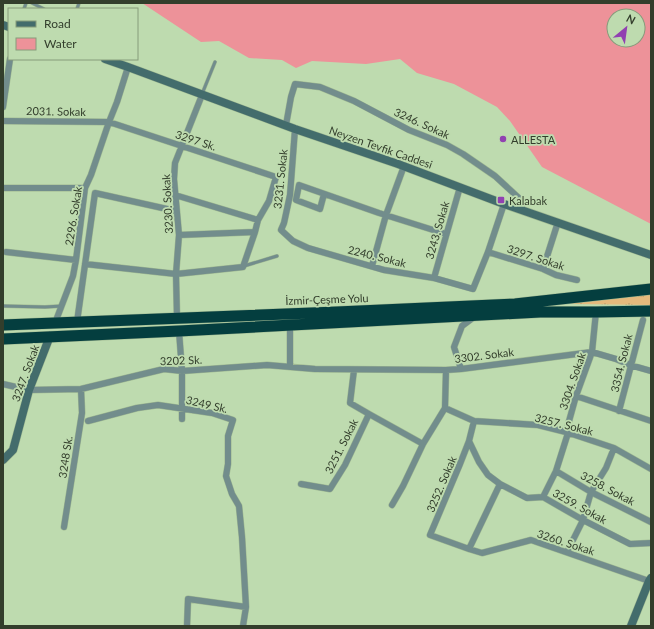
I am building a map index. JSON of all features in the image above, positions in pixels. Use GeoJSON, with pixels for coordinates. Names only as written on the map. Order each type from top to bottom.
{"type":"FeatureCollection","features":[{"type":"Feature","properties":{"kind":"highway","name":"İzmir-Çeşme Yolu"},"geometry":{"type":"LineString","coordinates":[[3,325],[516,304],[651,289]]}},
{"type":"Feature","properties":{"kind":"highway"},"geometry":{"type":"LineString","coordinates":[[3,339],[540,312],[651,311]]}},
{"type":"Feature","properties":{"kind":"street"},"geometry":{"type":"LineString","coordinates":[[3,107],[10,60]]}},
{"type":"Feature","properties":{"kind":"street","name":"Neyzen Tevfik Caddesi"},"geometry":{"type":"LineString","coordinates":[[108,60],[295,129],[404,166],[504,204],[651,255]]}},
{"type":"Feature","properties":{"kind":"street","name":"2296. Sokak"},"geometry":{"type":"LineString","coordinates":[[55,323],[73,276],[85,188],[109,122],[118,102],[128,67]]}},
{"type":"Feature","properties":{"kind":"street","name":"3246. Sokak"},"geometry":{"type":"LineString","coordinates":[[286,125],[295,84],[320,87],[354,101],[409,130],[447,145],[463,154],[495,176],[522,200],[522,210]]}},
{"type":"Feature","properties":{"kind":"street","name":"3230. Sokak"},"geometry":{"type":"LineString","coordinates":[[177,318],[176,274],[179,234],[174,179],[175,163],[202,95]]}},
{"type":"Feature","properties":{"kind":"street","name":"2031. Sokak"},"geometry":{"type":"LineString","coordinates":[[3,121],[109,122]]}},
{"type":"Feature","properties":{"kind":"street","name":"3297 Sk."},"geometry":{"type":"LineString","coordinates":[[109,122],[276,178],[269,201],[258,220]]}},
{"type":"Feature","properties":{"kind":"street","name":"3231. Sokak"},"geometry":{"type":"LineString","coordinates":[[281,230],[290,195],[295,129]]}},
{"type":"Feature","properties":{"kind":"street"},"geometry":{"type":"LineString","coordinates":[[372,266],[386,215],[404,166]]}},
{"type":"Feature","properties":{"kind":"street"},"geometry":{"type":"LineString","coordinates":[[324,194],[320,209],[296,200],[299,185],[446,234]]}},
{"type":"Feature","properties":{"kind":"street","name":"3243. Sokak"},"geometry":{"type":"LineString","coordinates":[[434,278],[460,187]]}},
{"type":"Feature","properties":{"kind":"street"},"geometry":{"type":"LineString","coordinates":[[3,188],[85,188]]}},
{"type":"Feature","properties":{"kind":"street"},"geometry":{"type":"LineString","coordinates":[[77,322],[95,193],[176,211]]}},
{"type":"Feature","properties":{"kind":"street"},"geometry":{"type":"LineString","coordinates":[[86,264],[176,274],[243,267],[258,220],[175,195]]}},
{"type":"Feature","properties":{"kind":"street"},"geometry":{"type":"LineString","coordinates":[[488,252],[504,204]]}},
{"type":"Feature","properties":{"kind":"street"},"geometry":{"type":"LineString","coordinates":[[543,269],[558,222]]}},
{"type":"Feature","properties":{"kind":"street","name":"2240. Sokak"},"geometry":{"type":"LineString","coordinates":[[281,230],[293,241],[308,248],[384,270],[434,278],[473,289],[488,252]]}},
{"type":"Feature","properties":{"kind":"street"},"geometry":{"type":"LineString","coordinates":[[179,234],[255,232]]}},
{"type":"Feature","properties":{"kind":"street"},"geometry":{"type":"LineString","coordinates":[[6,252],[76,260]]}},
{"type":"Feature","properties":{"kind":"street","name":"3297. Sokak"},"geometry":{"type":"LineString","coordinates":[[488,252],[543,269],[556,275],[577,280]]}},
{"type":"Feature","properties":{"kind":"street","name":"3304. Sokak"},"geometry":{"type":"LineString","coordinates":[[542,497],[556,471],[576,396],[592,352],[596,312]]}},
{"type":"Feature","properties":{"kind":"street"},"geometry":{"type":"LineString","coordinates":[[461,369],[454,347],[462,326],[475,316]]}},
{"type":"Feature","properties":{"kind":"street","name":"3354. Sokak"},"geometry":{"type":"LineString","coordinates":[[619,411],[642,320]]}},
{"type":"Feature","properties":{"kind":"street"},"geometry":{"type":"LineString","coordinates":[[290,325],[290,367]]}},
{"type":"Feature","properties":{"kind":"street"},"geometry":{"type":"LineString","coordinates":[[179,331],[182,371],[182,420]]}},
{"type":"Feature","properties":{"kind":"street","name":"3247. Sokak"},"geometry":{"type":"LineString","coordinates":[[3,460],[13,450],[29,390],[50,336]]}},
{"type":"Feature","properties":{"kind":"street","name":"3302. Sokak"},"geometry":{"type":"LineString","coordinates":[[315,370],[446,370],[592,352],[651,371]]}},
{"type":"Feature","properties":{"kind":"street","name":"3202 Sk."},"geometry":{"type":"LineString","coordinates":[[3,384],[29,390],[81,389],[164,369],[182,371],[268,365],[315,370]]}},
{"type":"Feature","properties":{"kind":"street","name":"3251. Sokak"},"geometry":{"type":"LineString","coordinates":[[301,484],[330,489],[345,465],[369,414],[350,403],[354,370]]}},
{"type":"Feature","properties":{"kind":"street"},"geometry":{"type":"LineString","coordinates":[[392,505],[423,444],[445,408],[446,370]]}},
{"type":"Feature","properties":{"kind":"street","name":"3248 Sk."},"geometry":{"type":"LineString","coordinates":[[64,528],[82,413],[81,389]]}},
{"type":"Feature","properties":{"kind":"street"},"geometry":{"type":"LineString","coordinates":[[576,396],[651,421]]}},
{"type":"Feature","properties":{"kind":"street","name":"3249 Sk."},"geometry":{"type":"LineString","coordinates":[[88,420],[137,408],[158,405],[212,413],[233,420],[228,436],[228,464],[226,476],[232,494],[239,506],[246,607],[243,626]]}},
{"type":"Feature","properties":{"kind":"street","name":"3257. Sokak"},"geometry":{"type":"LineString","coordinates":[[445,408],[474,421],[538,425],[567,433],[614,448],[651,469]]}},
{"type":"Feature","properties":{"kind":"street"},"geometry":{"type":"LineString","coordinates":[[369,414],[423,444]]}},
{"type":"Feature","properties":{"kind":"street"},"geometry":{"type":"LineString","coordinates":[[469,441],[474,421]]}},
{"type":"Feature","properties":{"kind":"street","name":"3259. Sokak"},"geometry":{"type":"LineString","coordinates":[[469,441],[479,462],[488,475],[500,484],[527,498],[542,497],[630,544],[651,543]]}},
{"type":"Feature","properties":{"kind":"street","name":"3252. Sokak"},"geometry":{"type":"LineString","coordinates":[[430,535],[469,441]]}},
{"type":"Feature","properties":{"kind":"street"},"geometry":{"type":"LineString","coordinates":[[567,552],[583,520],[590,492],[606,468],[614,448]]}},
{"type":"Feature","properties":{"kind":"street","name":"3258. Sokak"},"geometry":{"type":"LineString","coordinates":[[556,471],[590,492],[651,522]]}},
{"type":"Feature","properties":{"kind":"street"},"geometry":{"type":"LineString","coordinates":[[469,549],[500,484]]}},
{"type":"Feature","properties":{"kind":"street","name":"3260. Sokak"},"geometry":{"type":"LineString","coordinates":[[430,535],[482,552],[531,540],[650,580]]}},
{"type":"Feature","properties":{"kind":"street"},"geometry":{"type":"LineString","coordinates":[[631,626],[650,580]]}},
{"type":"Feature","properties":{"kind":"street"},"geometry":{"type":"LineString","coordinates":[[187,626],[188,600],[246,607]]}},
{"type":"Feature","properties":{"kind":"lane"},"geometry":{"type":"LineString","coordinates":[[32,3],[42,8]]}},
{"type":"Feature","properties":{"kind":"lane"},"geometry":{"type":"LineString","coordinates":[[202,95],[215,62]]}},
{"type":"Feature","properties":{"kind":"lane"},"geometry":{"type":"LineString","coordinates":[[243,267],[277,256]]}},
{"type":"Feature","properties":{"kind":"lane"},"geometry":{"type":"LineString","coordinates":[[3,306],[62,306]]}},
{"type":"Feature","properties":{"kind":"green space"},"geometry":{"type":"Polygon","coordinates":[[[651,293],[651,305],[570,304],[569,301],[651,293]]]}},
{"type":"Feature","properties":{"kind":"water"},"geometry":{"type":"Polygon","coordinates":[[[142,3],[651,3],[651,224],[542,167],[510,121],[497,107],[454,84],[417,73],[400,59],[366,64],[312,61],[296,68],[282,60],[249,58],[219,41],[201,42],[142,3]]]}},
{"type":"Feature","properties":{"kind":"place","name":"ALLESTA"},"geometry":{"type":"Point","coordinates":[503,139]}},
{"type":"Feature","properties":{"kind":"place","name":"Kalabak"},"geometry":{"type":"Point","coordinates":[501,200]}}]}
